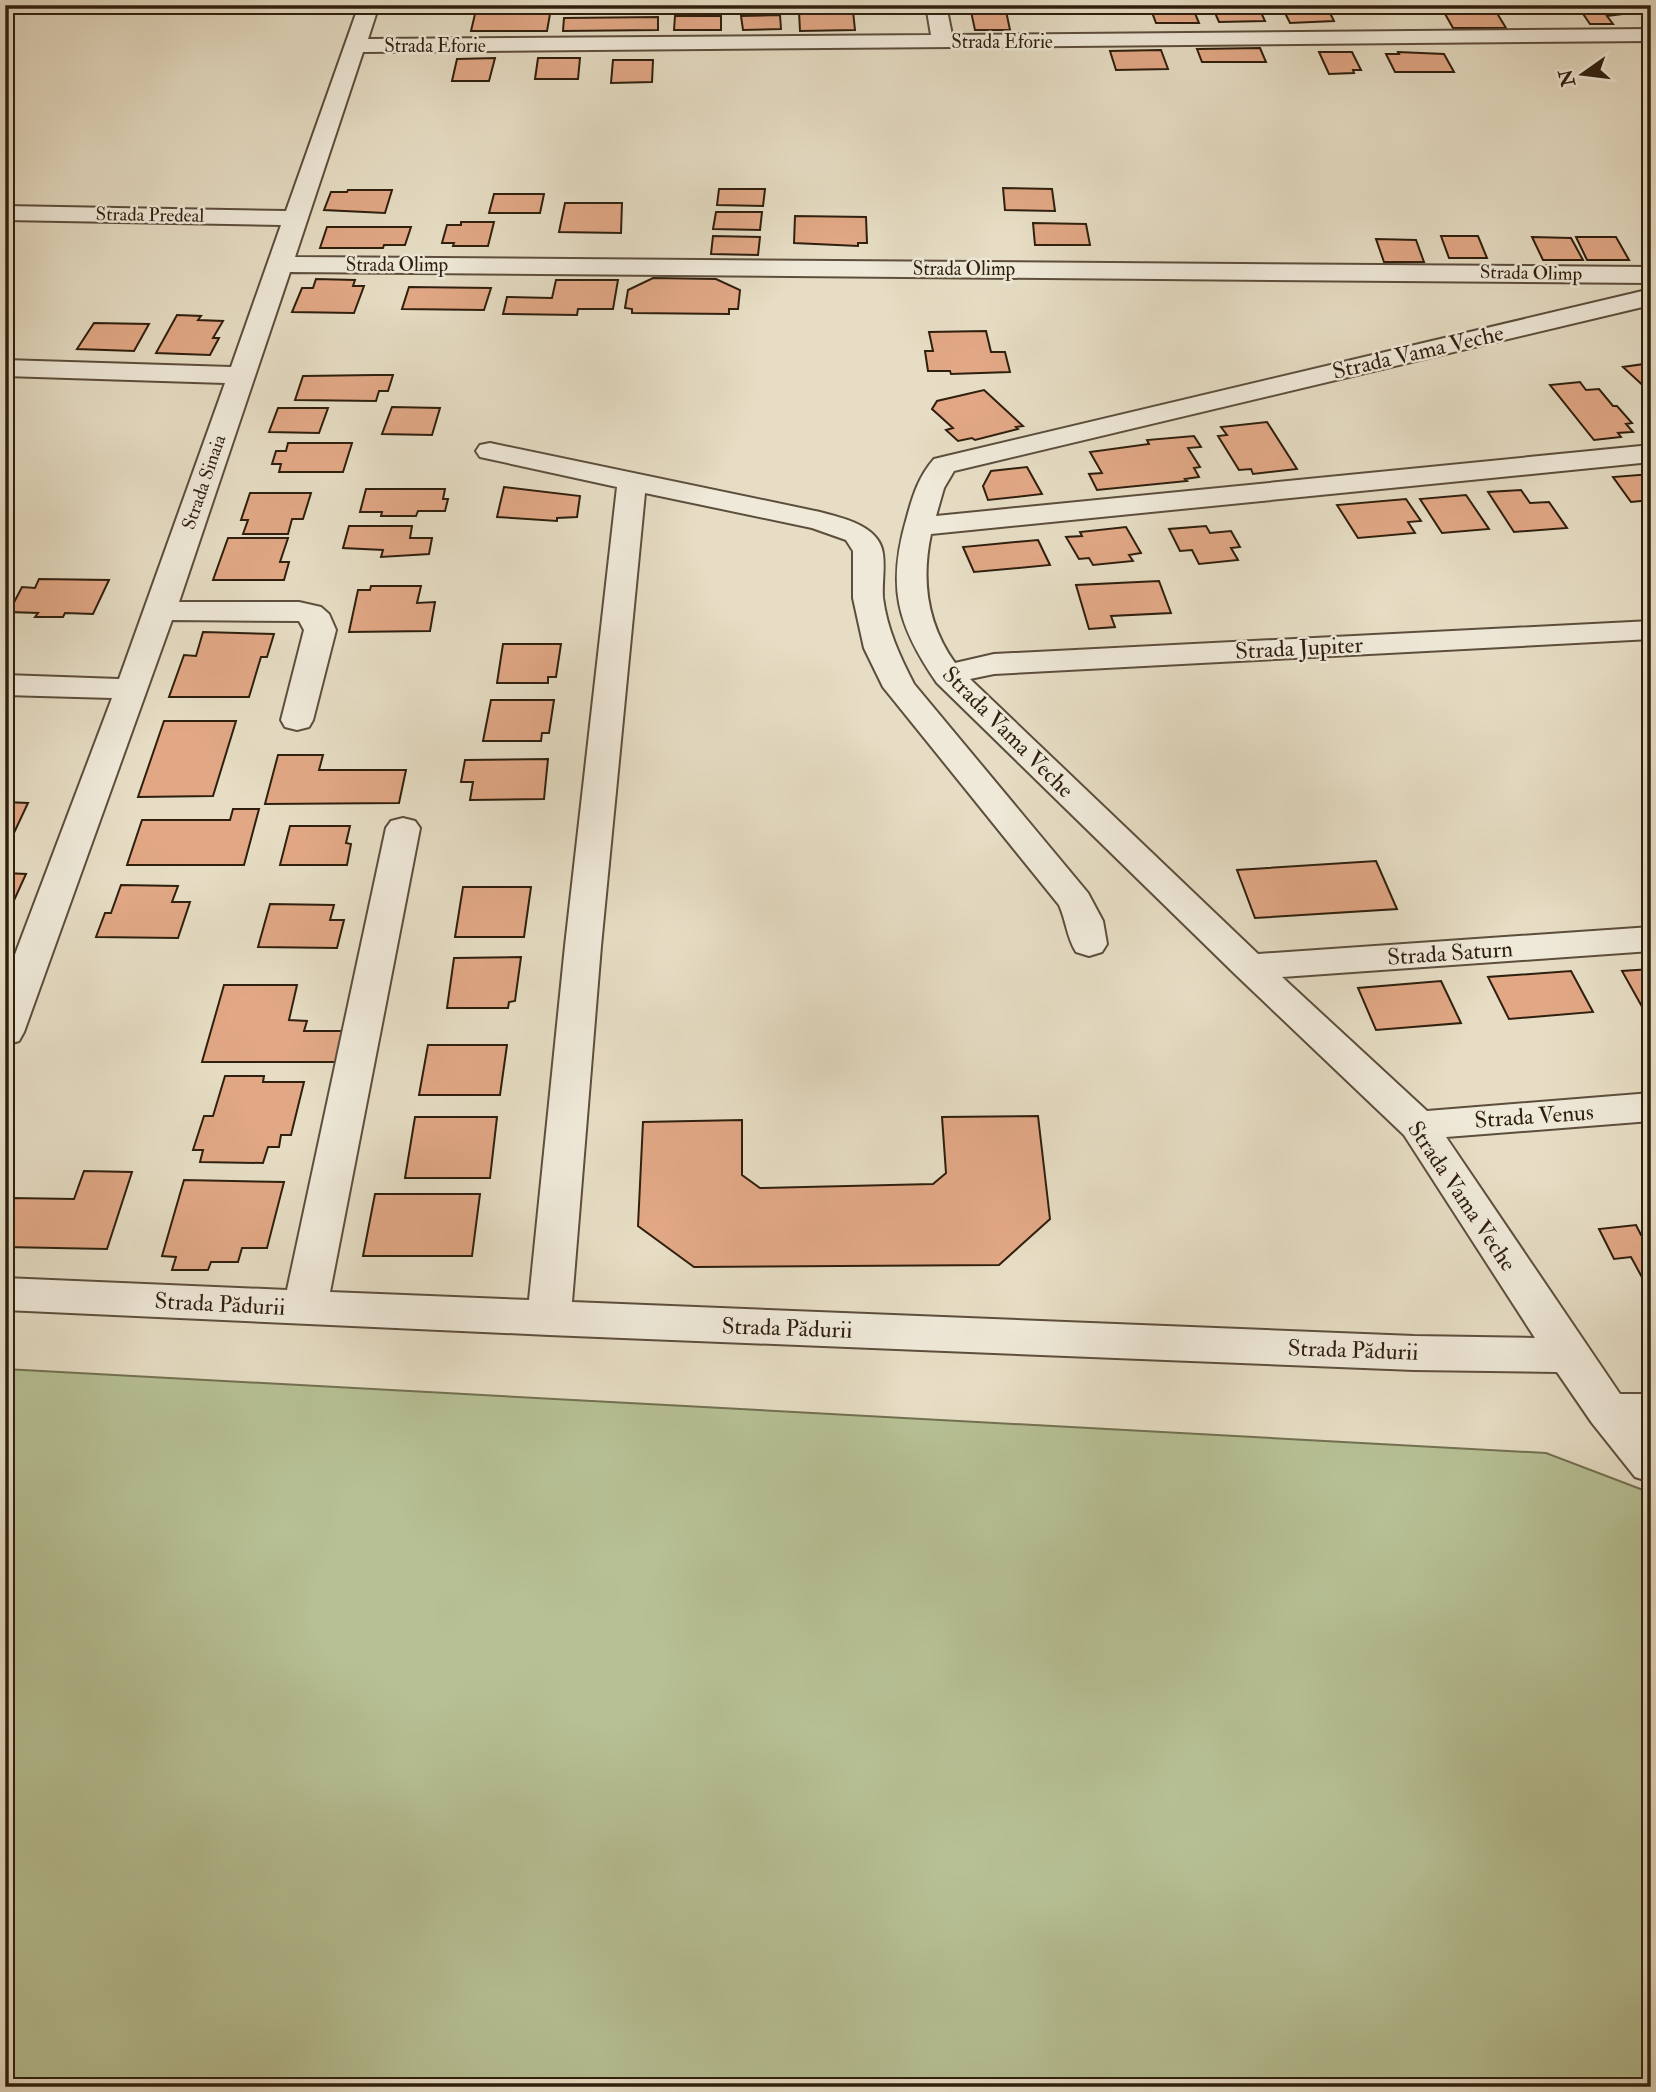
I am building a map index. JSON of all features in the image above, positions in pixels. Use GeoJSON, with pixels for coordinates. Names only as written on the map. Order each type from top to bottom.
{"type":"FeatureCollection","features":[{"type":"Feature","properties":{"kind":"street","name":"Strada Sinaia"},"geometry":{"type":"LineString","coordinates":[[5,1032],[19,956],[131,689],[160,611],[369,5]]}},
{"type":"Feature","properties":{"kind":"street"},"geometry":{"type":"LineString","coordinates":[[936,5],[943,42]]}},
{"type":"Feature","properties":{"kind":"street","name":"Strada Eforie"},"geometry":{"type":"LineString","coordinates":[[354,46],[1651,35]]}},
{"type":"Feature","properties":{"kind":"street","name":"Strada Predeal"},"geometry":{"type":"LineString","coordinates":[[5,213],[294,218]]}},
{"type":"Feature","properties":{"kind":"street","name":"Strada Olimp"},"geometry":{"type":"LineString","coordinates":[[278,264],[1651,275]]}},
{"type":"Feature","properties":{"kind":"street","name":"Strada Vama Veche"},"geometry":{"type":"LineString","coordinates":[[1651,297],[944,465],[936,473],[917,527],[911,556],[910,600],[918,628],[931,653],[948,676],[1249,967],[1418,1125],[1569,1355],[1629,1411],[1651,1464]]}},
{"type":"Feature","properties":{"kind":"street"},"geometry":{"type":"LineString","coordinates":[[5,368],[241,375]]}},
{"type":"Feature","properties":{"kind":"street"},"geometry":{"type":"LineString","coordinates":[[490,451],[820,521],[856,534],[868,551],[868,598],[880,648],[888,668],[913,705],[1075,901],[1085,921],[1089,944]]}},
{"type":"Feature","properties":{"kind":"street"},"geometry":{"type":"LineString","coordinates":[[917,527],[1651,453]]}},
{"type":"Feature","properties":{"kind":"street"},"geometry":{"type":"LineString","coordinates":[[549,1318],[583,946],[632,480]]}},
{"type":"Feature","properties":{"kind":"street"},"geometry":{"type":"LineString","coordinates":[[160,611],[284,610],[310,614],[318,621],[320,629],[297,720]]}},
{"type":"Feature","properties":{"kind":"street","name":"Strada Jupiter"},"geometry":{"type":"LineString","coordinates":[[948,676],[970,668],[994,664],[1651,629]]}},
{"type":"Feature","properties":{"kind":"street"},"geometry":{"type":"LineString","coordinates":[[5,685],[131,689]]}},
{"type":"Feature","properties":{"kind":"street"},"geometry":{"type":"LineString","coordinates":[[305,1308],[403,828]]}},
{"type":"Feature","properties":{"kind":"street","name":"Strada Saturn"},"geometry":{"type":"LineString","coordinates":[[1249,967],[1651,939]]}},
{"type":"Feature","properties":{"kind":"street","name":"Strada Venus"},"geometry":{"type":"LineString","coordinates":[[1418,1125],[1651,1107]]}},
{"type":"Feature","properties":{"kind":"street","name":"Strada Pădurii"},"geometry":{"type":"LineString","coordinates":[[5,1294],[1414,1353],[1569,1355]]}},
{"type":"Feature","properties":{"kind":"green space"},"geometry":{"type":"Polygon","coordinates":[[[5,1369],[1546,1453],[1651,1493],[1651,2087],[5,2087],[5,1369]]]}},
{"type":"Feature","properties":{"kind":"building"},"geometry":{"type":"Polygon","coordinates":[[[409,5],[450,5],[449,11],[408,11],[409,5]]]}},
{"type":"Feature","properties":{"kind":"building"},"geometry":{"type":"Polygon","coordinates":[[[494,5],[532,5],[532,9],[493,9],[494,5]]]}},
{"type":"Feature","properties":{"kind":"building"},"geometry":{"type":"Polygon","coordinates":[[[1440,5],[1492,5],[1506,28],[1453,28],[1440,5]]]}},
{"type":"Feature","properties":{"kind":"building"},"geometry":{"type":"Polygon","coordinates":[[[1577,5],[1634,5],[1639,12],[1607,16],[1613,24],[1590,24],[1577,5]]]}},
{"type":"Feature","properties":{"kind":"building"},"geometry":{"type":"Polygon","coordinates":[[[1005,6],[1010,30],[975,30],[970,7],[1005,6]]]}},
{"type":"Feature","properties":{"kind":"building"},"geometry":{"type":"Polygon","coordinates":[[[1192,6],[1199,23],[1156,23],[1150,7],[1192,6]]]}},
{"type":"Feature","properties":{"kind":"building"},"geometry":{"type":"Polygon","coordinates":[[[1212,6],[1258,6],[1265,21],[1219,22],[1212,6]]]}},
{"type":"Feature","properties":{"kind":"building"},"geometry":{"type":"Polygon","coordinates":[[[1282,7],[1327,7],[1334,21],[1290,23],[1282,7]]]}},
{"type":"Feature","properties":{"kind":"building"},"geometry":{"type":"Polygon","coordinates":[[[853,11],[855,30],[800,31],[799,12],[853,11]]]}},
{"type":"Feature","properties":{"kind":"building"},"geometry":{"type":"Polygon","coordinates":[[[475,14],[550,14],[547,31],[471,31],[475,14]]]}},
{"type":"Feature","properties":{"kind":"building"},"geometry":{"type":"Polygon","coordinates":[[[780,15],[781,29],[743,30],[741,16],[780,15]]]}},
{"type":"Feature","properties":{"kind":"building"},"geometry":{"type":"Polygon","coordinates":[[[675,16],[721,16],[721,30],[674,30],[675,16]]]}},
{"type":"Feature","properties":{"kind":"building"},"geometry":{"type":"Polygon","coordinates":[[[658,17],[658,30],[563,31],[564,18],[658,17]]]}},
{"type":"Feature","properties":{"kind":"building"},"geometry":{"type":"Polygon","coordinates":[[[1260,48],[1266,62],[1202,62],[1197,49],[1260,48]]]}},
{"type":"Feature","properties":{"kind":"building"},"geometry":{"type":"Polygon","coordinates":[[[1161,50],[1168,69],[1116,70],[1110,51],[1161,50]]]}},
{"type":"Feature","properties":{"kind":"building"},"geometry":{"type":"Polygon","coordinates":[[[1319,52],[1352,52],[1361,70],[1353,70],[1354,73],[1329,74],[1319,52]]]}},
{"type":"Feature","properties":{"kind":"building"},"geometry":{"type":"Polygon","coordinates":[[[1398,52],[1444,54],[1454,72],[1395,72],[1386,54],[1399,54],[1398,52]]]}},
{"type":"Feature","properties":{"kind":"building"},"geometry":{"type":"Polygon","coordinates":[[[495,58],[489,81],[452,81],[457,59],[495,58]]]}},
{"type":"Feature","properties":{"kind":"building"},"geometry":{"type":"Polygon","coordinates":[[[538,58],[580,58],[578,79],[535,79],[538,58]]]}},
{"type":"Feature","properties":{"kind":"building"},"geometry":{"type":"Polygon","coordinates":[[[613,60],[653,60],[652,82],[611,83],[613,60]]]}},
{"type":"Feature","properties":{"kind":"building"},"geometry":{"type":"Polygon","coordinates":[[[1003,188],[1052,189],[1055,211],[1005,210],[1003,188]]]}},
{"type":"Feature","properties":{"kind":"building"},"geometry":{"type":"Polygon","coordinates":[[[719,189],[765,189],[763,206],[717,205],[719,189]]]}},
{"type":"Feature","properties":{"kind":"building"},"geometry":{"type":"Polygon","coordinates":[[[392,190],[385,213],[324,210],[331,192],[392,190]]]}},
{"type":"Feature","properties":{"kind":"building"},"geometry":{"type":"Polygon","coordinates":[[[494,194],[544,194],[540,213],[489,213],[494,194]]]}},
{"type":"Feature","properties":{"kind":"building"},"geometry":{"type":"Polygon","coordinates":[[[565,203],[622,203],[621,233],[559,232],[565,203]]]}},
{"type":"Feature","properties":{"kind":"building"},"geometry":{"type":"Polygon","coordinates":[[[716,212],[762,212],[760,230],[713,229],[716,212]]]}},
{"type":"Feature","properties":{"kind":"building"},"geometry":{"type":"Polygon","coordinates":[[[795,216],[866,217],[867,243],[858,243],[858,246],[794,243],[795,216]]]}},
{"type":"Feature","properties":{"kind":"building"},"geometry":{"type":"Polygon","coordinates":[[[461,222],[494,222],[488,246],[453,246],[454,243],[442,243],[447,225],[461,225],[461,222]]]}},
{"type":"Feature","properties":{"kind":"building"},"geometry":{"type":"Polygon","coordinates":[[[1033,223],[1086,224],[1090,245],[1035,245],[1033,223]]]}},
{"type":"Feature","properties":{"kind":"building"},"geometry":{"type":"Polygon","coordinates":[[[327,227],[411,227],[405,245],[384,245],[383,248],[320,248],[327,227]]]}},
{"type":"Feature","properties":{"kind":"building"},"geometry":{"type":"Polygon","coordinates":[[[713,236],[760,237],[758,255],[711,254],[713,236]]]}},
{"type":"Feature","properties":{"kind":"building"},"geometry":{"type":"Polygon","coordinates":[[[1441,236],[1478,236],[1487,258],[1449,258],[1441,236]]]}},
{"type":"Feature","properties":{"kind":"building"},"geometry":{"type":"Polygon","coordinates":[[[1532,237],[1571,238],[1583,260],[1543,260],[1532,237]]]}},
{"type":"Feature","properties":{"kind":"building"},"geometry":{"type":"Polygon","coordinates":[[[1576,237],[1616,237],[1629,260],[1587,260],[1576,237]]]}},
{"type":"Feature","properties":{"kind":"building"},"geometry":{"type":"Polygon","coordinates":[[[1376,239],[1416,240],[1424,262],[1384,262],[1376,239]]]}},
{"type":"Feature","properties":{"kind":"building"},"geometry":{"type":"Polygon","coordinates":[[[653,278],[716,279],[740,290],[738,309],[729,309],[729,314],[632,313],[632,309],[625,308],[628,290],[653,278]]]}},
{"type":"Feature","properties":{"kind":"building"},"geometry":{"type":"Polygon","coordinates":[[[316,279],[355,280],[353,286],[364,286],[354,313],[292,312],[302,288],[313,288],[316,279]]]}},
{"type":"Feature","properties":{"kind":"building"},"geometry":{"type":"Polygon","coordinates":[[[556,280],[618,280],[613,309],[578,309],[577,315],[503,314],[507,297],[552,298],[556,280]]]}},
{"type":"Feature","properties":{"kind":"building"},"geometry":{"type":"Polygon","coordinates":[[[409,287],[491,288],[484,310],[402,309],[409,287]]]}},
{"type":"Feature","properties":{"kind":"building"},"geometry":{"type":"Polygon","coordinates":[[[177,315],[201,316],[198,320],[223,321],[213,338],[219,338],[210,355],[156,353],[177,315]]]}},
{"type":"Feature","properties":{"kind":"building"},"geometry":{"type":"Polygon","coordinates":[[[94,323],[149,324],[134,351],[77,349],[94,323]]]}},
{"type":"Feature","properties":{"kind":"building"},"geometry":{"type":"Polygon","coordinates":[[[986,331],[991,352],[1005,352],[1010,372],[951,374],[950,371],[928,371],[925,351],[933,351],[929,332],[986,331]]]}},
{"type":"Feature","properties":{"kind":"building"},"geometry":{"type":"Polygon","coordinates":[[[1651,363],[1651,393],[1623,367],[1651,363]]]}},
{"type":"Feature","properties":{"kind":"building"},"geometry":{"type":"Polygon","coordinates":[[[393,375],[388,391],[379,391],[376,401],[295,400],[303,376],[393,375]]]}},
{"type":"Feature","properties":{"kind":"building"},"geometry":{"type":"Polygon","coordinates":[[[1580,382],[1586,390],[1599,389],[1632,423],[1626,424],[1633,432],[1618,433],[1621,437],[1594,440],[1550,385],[1580,382]]]}},
{"type":"Feature","properties":{"kind":"building"},"geometry":{"type":"Polygon","coordinates":[[[984,390],[1023,426],[975,440],[972,438],[958,441],[946,430],[953,428],[932,409],[937,401],[984,390]]]}},
{"type":"Feature","properties":{"kind":"building"},"geometry":{"type":"Polygon","coordinates":[[[392,407],[440,408],[432,435],[382,434],[392,407]]]}},
{"type":"Feature","properties":{"kind":"building"},"geometry":{"type":"Polygon","coordinates":[[[278,408],[328,408],[319,433],[269,432],[278,408]]]}},
{"type":"Feature","properties":{"kind":"building"},"geometry":{"type":"Polygon","coordinates":[[[1267,422],[1297,469],[1253,474],[1251,469],[1239,470],[1218,436],[1227,435],[1221,427],[1267,422]]]}},
{"type":"Feature","properties":{"kind":"building"},"geometry":{"type":"Polygon","coordinates":[[[1194,436],[1201,447],[1188,448],[1200,467],[1194,468],[1199,477],[1185,479],[1187,481],[1097,490],[1089,474],[1102,473],[1090,452],[1149,444],[1147,440],[1194,436]]]}},
{"type":"Feature","properties":{"kind":"building"},"geometry":{"type":"Polygon","coordinates":[[[288,443],[352,443],[343,472],[279,472],[281,464],[272,464],[276,451],[286,451],[288,443]]]}},
{"type":"Feature","properties":{"kind":"building"},"geometry":{"type":"Polygon","coordinates":[[[1027,467],[1042,494],[988,500],[983,486],[991,471],[1027,467]]]}},
{"type":"Feature","properties":{"kind":"building"},"geometry":{"type":"Polygon","coordinates":[[[1651,474],[1651,500],[1631,502],[1613,477],[1651,474]]]}},
{"type":"Feature","properties":{"kind":"building"},"geometry":{"type":"Polygon","coordinates":[[[504,487],[580,496],[577,517],[557,518],[557,521],[497,517],[504,487]]]}},
{"type":"Feature","properties":{"kind":"building"},"geometry":{"type":"Polygon","coordinates":[[[366,489],[445,489],[443,499],[448,499],[445,511],[418,511],[416,516],[381,516],[382,512],[360,512],[366,489]]]}},
{"type":"Feature","properties":{"kind":"building"},"geometry":{"type":"Polygon","coordinates":[[[1521,490],[1530,503],[1549,502],[1567,528],[1514,532],[1488,492],[1521,490]]]}},
{"type":"Feature","properties":{"kind":"building"},"geometry":{"type":"Polygon","coordinates":[[[250,493],[311,493],[303,519],[292,519],[288,534],[243,534],[248,520],[241,520],[250,493]]]}},
{"type":"Feature","properties":{"kind":"building"},"geometry":{"type":"Polygon","coordinates":[[[1466,495],[1489,529],[1442,533],[1420,499],[1466,495]]]}},
{"type":"Feature","properties":{"kind":"building"},"geometry":{"type":"Polygon","coordinates":[[[1406,499],[1421,521],[1408,522],[1415,533],[1358,538],[1337,505],[1406,499]]]}},
{"type":"Feature","properties":{"kind":"building"},"geometry":{"type":"Polygon","coordinates":[[[349,526],[412,526],[410,538],[432,538],[429,554],[381,557],[383,550],[343,548],[349,526]]]}},
{"type":"Feature","properties":{"kind":"building"},"geometry":{"type":"Polygon","coordinates":[[[1206,526],[1210,533],[1231,531],[1240,547],[1231,548],[1238,560],[1199,564],[1192,550],[1180,551],[1169,529],[1206,526]]]}},
{"type":"Feature","properties":{"kind":"building"},"geometry":{"type":"Polygon","coordinates":[[[1126,527],[1141,553],[1129,555],[1133,561],[1093,565],[1089,558],[1079,559],[1066,537],[1082,536],[1080,532],[1126,527]]]}},
{"type":"Feature","properties":{"kind":"building"},"geometry":{"type":"Polygon","coordinates":[[[228,538],[288,538],[280,562],[289,562],[284,580],[213,580],[228,538]]]}},
{"type":"Feature","properties":{"kind":"building"},"geometry":{"type":"Polygon","coordinates":[[[1038,540],[1050,565],[974,572],[963,547],[1038,540]]]}},
{"type":"Feature","properties":{"kind":"building"},"geometry":{"type":"Polygon","coordinates":[[[39,579],[109,580],[93,614],[65,613],[63,617],[35,617],[38,613],[9,612],[22,587],[35,588],[39,579]]]}},
{"type":"Feature","properties":{"kind":"building"},"geometry":{"type":"Polygon","coordinates":[[[1159,581],[1171,613],[1111,616],[1115,627],[1089,629],[1076,585],[1159,581]]]}},
{"type":"Feature","properties":{"kind":"building"},"geometry":{"type":"Polygon","coordinates":[[[371,586],[421,586],[417,603],[435,602],[430,631],[349,632],[358,590],[370,590],[371,586]]]}},
{"type":"Feature","properties":{"kind":"building"},"geometry":{"type":"Polygon","coordinates":[[[203,632],[274,634],[267,657],[261,657],[249,697],[169,697],[184,655],[196,656],[203,632]]]}},
{"type":"Feature","properties":{"kind":"building"},"geometry":{"type":"Polygon","coordinates":[[[503,644],[561,644],[556,677],[548,677],[548,683],[497,683],[503,644]]]}},
{"type":"Feature","properties":{"kind":"building"},"geometry":{"type":"Polygon","coordinates":[[[491,700],[554,700],[549,733],[542,733],[541,741],[483,741],[491,700]]]}},
{"type":"Feature","properties":{"kind":"building"},"geometry":{"type":"Polygon","coordinates":[[[164,721],[236,721],[213,796],[138,797],[164,721]]]}},
{"type":"Feature","properties":{"kind":"building"},"geometry":{"type":"Polygon","coordinates":[[[278,755],[323,755],[319,770],[406,770],[399,803],[265,804],[278,755]]]}},
{"type":"Feature","properties":{"kind":"building"},"geometry":{"type":"Polygon","coordinates":[[[548,759],[544,799],[470,800],[473,782],[461,782],[465,760],[548,759]]]}},
{"type":"Feature","properties":{"kind":"building"},"geometry":{"type":"Polygon","coordinates":[[[5,802],[28,803],[5,852],[5,802]]]}},
{"type":"Feature","properties":{"kind":"building"},"geometry":{"type":"Polygon","coordinates":[[[233,809],[259,809],[244,865],[127,865],[142,820],[230,820],[233,809]]]}},
{"type":"Feature","properties":{"kind":"building"},"geometry":{"type":"Polygon","coordinates":[[[290,826],[350,826],[346,843],[351,844],[347,865],[280,865],[290,826]]]}},
{"type":"Feature","properties":{"kind":"building"},"geometry":{"type":"Polygon","coordinates":[[[1376,861],[1397,909],[1255,918],[1237,870],[1376,861]]]}},
{"type":"Feature","properties":{"kind":"building"},"geometry":{"type":"Polygon","coordinates":[[[5,873],[26,874],[11,907],[5,907],[5,873]]]}},
{"type":"Feature","properties":{"kind":"building"},"geometry":{"type":"Polygon","coordinates":[[[121,885],[178,886],[172,902],[190,902],[178,938],[96,937],[105,913],[111,913],[121,885]]]}},
{"type":"Feature","properties":{"kind":"building"},"geometry":{"type":"Polygon","coordinates":[[[463,887],[531,887],[524,937],[455,937],[463,887]]]}},
{"type":"Feature","properties":{"kind":"building"},"geometry":{"type":"Polygon","coordinates":[[[270,904],[334,905],[330,920],[344,920],[337,948],[258,947],[270,904]]]}},
{"type":"Feature","properties":{"kind":"building"},"geometry":{"type":"Polygon","coordinates":[[[521,957],[515,1001],[509,1002],[508,1008],[447,1008],[454,958],[521,957]]]}},
{"type":"Feature","properties":{"kind":"building"},"geometry":{"type":"Polygon","coordinates":[[[1651,969],[1651,1012],[1645,1012],[1622,971],[1651,969]]]}},
{"type":"Feature","properties":{"kind":"building"},"geometry":{"type":"Polygon","coordinates":[[[1571,971],[1593,1012],[1509,1019],[1488,977],[1571,971]]]}},
{"type":"Feature","properties":{"kind":"building"},"geometry":{"type":"Polygon","coordinates":[[[1441,981],[1461,1023],[1376,1030],[1358,988],[1441,981]]]}},
{"type":"Feature","properties":{"kind":"building"},"geometry":{"type":"Polygon","coordinates":[[[224,985],[297,985],[289,1020],[307,1021],[304,1031],[343,1031],[337,1062],[202,1062],[224,985]]]}},
{"type":"Feature","properties":{"kind":"building"},"geometry":{"type":"Polygon","coordinates":[[[428,1045],[507,1045],[500,1095],[419,1095],[428,1045]]]}},
{"type":"Feature","properties":{"kind":"building"},"geometry":{"type":"Polygon","coordinates":[[[225,1076],[264,1076],[263,1082],[304,1082],[291,1135],[281,1135],[279,1147],[268,1147],[263,1163],[200,1162],[203,1150],[193,1150],[204,1116],[213,1116],[225,1076]]]}},
{"type":"Feature","properties":{"kind":"building"},"geometry":{"type":"Polygon","coordinates":[[[1038,1116],[1050,1219],[999,1265],[694,1267],[638,1226],[643,1122],[742,1120],[742,1175],[760,1188],[933,1184],[946,1173],[942,1117],[1038,1116]]]}},
{"type":"Feature","properties":{"kind":"building"},"geometry":{"type":"Polygon","coordinates":[[[415,1117],[497,1117],[490,1178],[405,1178],[415,1117]]]}},
{"type":"Feature","properties":{"kind":"building"},"geometry":{"type":"Polygon","coordinates":[[[84,1171],[132,1172],[107,1249],[5,1247],[5,1214],[11,1198],[74,1199],[84,1171]]]}},
{"type":"Feature","properties":{"kind":"building"},"geometry":{"type":"Polygon","coordinates":[[[184,1180],[284,1182],[267,1248],[242,1248],[238,1262],[211,1262],[208,1270],[172,1270],[176,1257],[162,1256],[184,1180]]]}},
{"type":"Feature","properties":{"kind":"building"},"geometry":{"type":"Polygon","coordinates":[[[375,1194],[480,1194],[472,1256],[363,1256],[375,1194]]]}},
{"type":"Feature","properties":{"kind":"building"},"geometry":{"type":"Polygon","coordinates":[[[1636,1225],[1641,1235],[1651,1234],[1651,1294],[1631,1257],[1614,1259],[1599,1229],[1636,1225]]]}}]}
